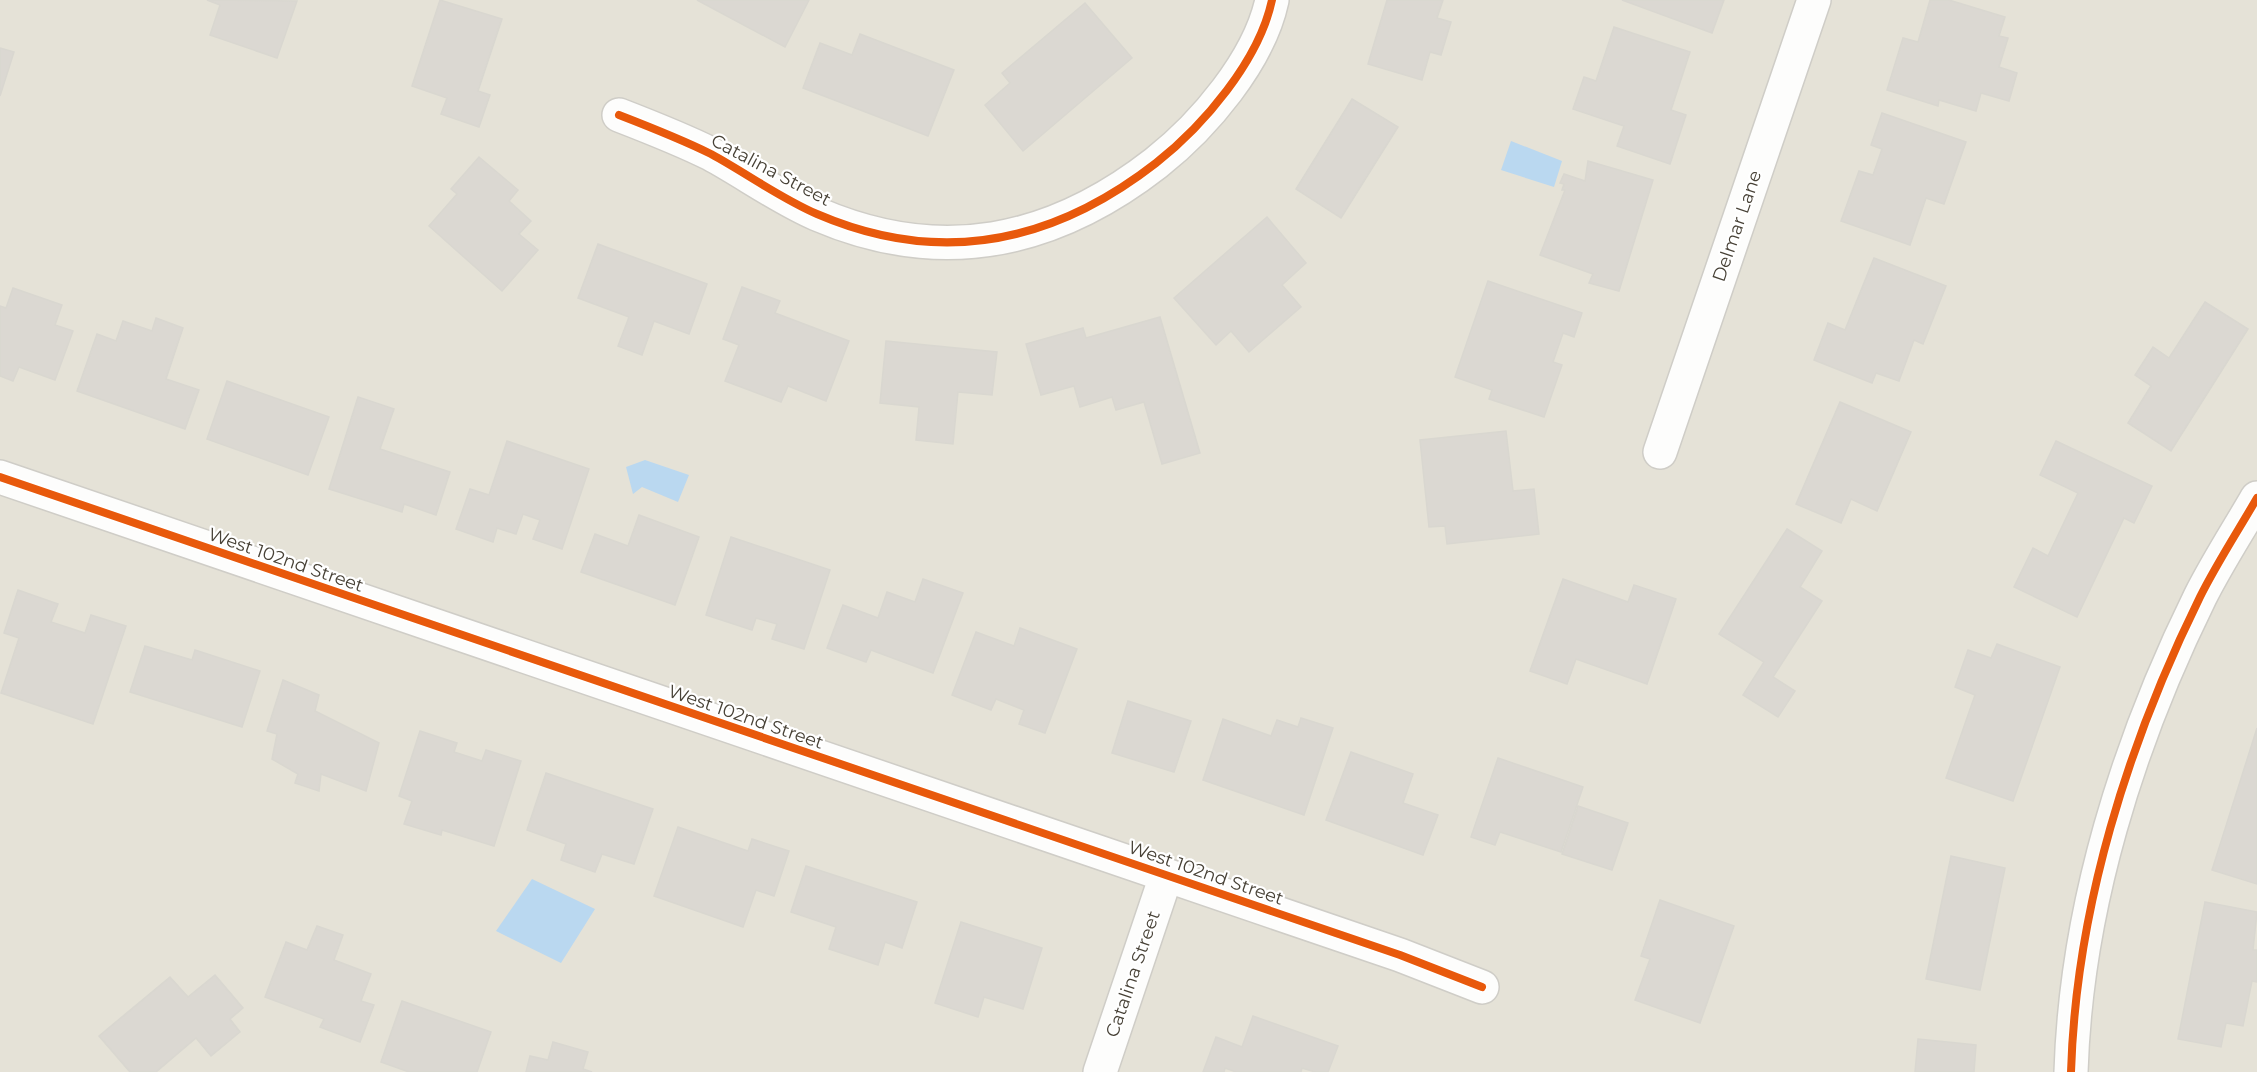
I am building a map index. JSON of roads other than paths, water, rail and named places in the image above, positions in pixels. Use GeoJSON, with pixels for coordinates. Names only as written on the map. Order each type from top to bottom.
{"type":"FeatureCollection","features":[{"type":"Feature","properties":{"kind":"street","name":"Catalina Street"},"geometry":{"type":"LineString","coordinates":[[619,115],[710,154],[816,214],[872,234],[940,243],[974,242],[1003,237],[1033,231],[1090,207],[1122,190],[1178,145],[1204,120],[1243,68],[1270,11],[1272,0]]}},
{"type":"Feature","properties":{"kind":"street","name":"Delmar Lane"},"geometry":{"type":"LineString","coordinates":[[1660,452],[1814,0]]}},
{"type":"Feature","properties":{"kind":"street","name":"West 102nd Street"},"geometry":{"type":"LineString","coordinates":[[0,477],[1400,955],[1482,987]]}},
{"type":"Feature","properties":{"kind":"street"},"geometry":{"type":"LineString","coordinates":[[2071,1072],[2088,921],[2111,826],[2145,724],[2201,596],[2257,498]]}},
{"type":"Feature","properties":{"kind":"street","name":"Catalina Street"},"geometry":{"type":"LineString","coordinates":[[1100,1072],[1166,876]]}},
{"type":"Feature","properties":{"kind":"water"},"geometry":{"type":"Polygon","coordinates":[[[1511,141],[1562,161],[1554,187],[1501,170],[1511,141]]]}},
{"type":"Feature","properties":{"kind":"water"},"geometry":{"type":"Polygon","coordinates":[[[645,460],[689,475],[678,502],[642,487],[633,494],[626,467],[645,460]]]}},
{"type":"Feature","properties":{"kind":"water"},"geometry":{"type":"Polygon","coordinates":[[[532,879],[595,909],[561,963],[496,931],[532,879]]]}}]}
